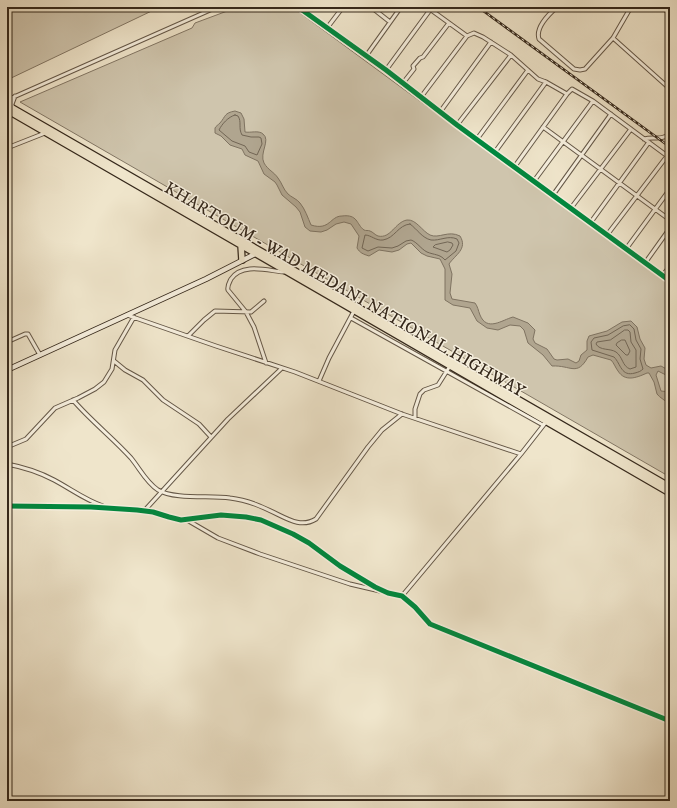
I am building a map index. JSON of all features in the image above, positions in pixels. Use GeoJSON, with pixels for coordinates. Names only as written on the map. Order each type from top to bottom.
{"type":"FeatureCollection","features":[{"type":"Feature","properties":{"kind":"highway","name":"KHARTOUM - WAD MEDANI NATIONAL HIGHWAY"},"geometry":{"type":"LineString","coordinates":[[9,108],[45,133],[241,245],[258,252],[288,273],[354,311],[546,421],[670,487]]}},
{"type":"Feature","properties":{"kind":"highway","name":"KHARTOUM - WAD MEDANI NATIONAL HIGHWAY"},"geometry":{"type":"LineString","coordinates":[[9,108],[670,493]]}},
{"type":"Feature","properties":{"kind":"highway"},"geometry":{"type":"LineString","coordinates":[[241,245],[242,260]]}},
{"type":"Feature","properties":{"kind":"main road"},"geometry":{"type":"LineString","coordinates":[[663,7],[670,12]]}},
{"type":"Feature","properties":{"kind":"street"},"geometry":{"type":"LineString","coordinates":[[7,100],[217,7]]}},
{"type":"Feature","properties":{"kind":"street"},"geometry":{"type":"LineString","coordinates":[[298,7],[386,70],[457,125],[670,281]]}},
{"type":"Feature","properties":{"kind":"street"},"geometry":{"type":"LineString","coordinates":[[327,28],[343,7]]}},
{"type":"Feature","properties":{"kind":"street"},"geometry":{"type":"LineString","coordinates":[[371,7],[390,22]]}},
{"type":"Feature","properties":{"kind":"street"},"geometry":{"type":"LineString","coordinates":[[366,56],[401,7]]}},
{"type":"Feature","properties":{"kind":"street"},"geometry":{"type":"LineString","coordinates":[[427,7],[467,36]]}},
{"type":"Feature","properties":{"kind":"street"},"geometry":{"type":"LineString","coordinates":[[557,7],[548,16],[538,30],[538,36],[574,69],[580,70],[585,68],[613,38],[631,7]]}},
{"type":"Feature","properties":{"kind":"street"},"geometry":{"type":"LineString","coordinates":[[386,70],[430,10]]}},
{"type":"Feature","properties":{"kind":"street"},"geometry":{"type":"LineString","coordinates":[[403,83],[414,69],[413,66],[420,58],[423,57],[449,23]]}},
{"type":"Feature","properties":{"kind":"street"},"geometry":{"type":"LineString","coordinates":[[421,97],[467,36],[474,33],[511,55],[538,79],[567,94]]}},
{"type":"Feature","properties":{"kind":"street"},"geometry":{"type":"LineString","coordinates":[[613,38],[670,89]]}},
{"type":"Feature","properties":{"kind":"street"},"geometry":{"type":"LineString","coordinates":[[440,112],[491,42]]}},
{"type":"Feature","properties":{"kind":"street"},"geometry":{"type":"LineString","coordinates":[[457,125],[511,55]]}},
{"type":"Feature","properties":{"kind":"street"},"geometry":{"type":"LineString","coordinates":[[477,139],[528,70]]}},
{"type":"Feature","properties":{"kind":"street"},"geometry":{"type":"LineString","coordinates":[[495,152],[546,82]]}},
{"type":"Feature","properties":{"kind":"street"},"geometry":{"type":"LineString","coordinates":[[515,166],[570,90],[575,90],[612,114],[669,157],[607,235]]}},
{"type":"Feature","properties":{"kind":"street"},"geometry":{"type":"LineString","coordinates":[[9,108],[15,96]]}},
{"type":"Feature","properties":{"kind":"street"},"geometry":{"type":"LineString","coordinates":[[534,181],[593,101]]}},
{"type":"Feature","properties":{"kind":"street"},"geometry":{"type":"LineString","coordinates":[[553,195],[612,114]]}},
{"type":"Feature","properties":{"kind":"street"},"geometry":{"type":"LineString","coordinates":[[544,127],[600,170],[620,182],[670,220]]}},
{"type":"Feature","properties":{"kind":"street"},"geometry":{"type":"LineString","coordinates":[[571,208],[631,129]]}},
{"type":"Feature","properties":{"kind":"street"},"geometry":{"type":"LineString","coordinates":[[7,148],[45,133]]}},
{"type":"Feature","properties":{"kind":"street"},"geometry":{"type":"LineString","coordinates":[[644,139],[659,139],[670,134]]}},
{"type":"Feature","properties":{"kind":"street"},"geometry":{"type":"LineString","coordinates":[[590,222],[648,142]]}},
{"type":"Feature","properties":{"kind":"street"},"geometry":{"type":"LineString","coordinates":[[626,248],[670,189]]}},
{"type":"Feature","properties":{"kind":"street"},"geometry":{"type":"LineString","coordinates":[[645,263],[670,228]]}},
{"type":"Feature","properties":{"kind":"street"},"geometry":{"type":"LineString","coordinates":[[7,370],[199,282],[258,252]]}},
{"type":"Feature","properties":{"kind":"street"},"geometry":{"type":"LineString","coordinates":[[662,276],[670,266]]}},
{"type":"Feature","properties":{"kind":"street"},"geometry":{"type":"LineString","coordinates":[[266,363],[256,330],[246,312],[228,288],[232,277],[240,271],[251,269],[288,273]]}},
{"type":"Feature","properties":{"kind":"street"},"geometry":{"type":"LineString","coordinates":[[188,336],[215,311],[246,312],[255,310],[264,301]]}},
{"type":"Feature","properties":{"kind":"street"},"geometry":{"type":"LineString","coordinates":[[319,382],[329,358],[354,311]]}},
{"type":"Feature","properties":{"kind":"street"},"geometry":{"type":"LineString","coordinates":[[127,315],[282,368],[402,414],[521,454]]}},
{"type":"Feature","properties":{"kind":"street"},"geometry":{"type":"LineString","coordinates":[[7,447],[26,439],[55,408],[100,386],[110,374],[114,361],[115,350],[134,317]]}},
{"type":"Feature","properties":{"kind":"street"},"geometry":{"type":"LineString","coordinates":[[351,318],[446,372],[546,421],[521,454],[402,596]]}},
{"type":"Feature","properties":{"kind":"street"},"geometry":{"type":"LineString","coordinates":[[7,342],[28,334],[40,355]]}},
{"type":"Feature","properties":{"kind":"street"},"geometry":{"type":"LineString","coordinates":[[114,361],[125,370],[143,380],[163,400],[199,424],[211,437]]}},
{"type":"Feature","properties":{"kind":"street"},"geometry":{"type":"LineString","coordinates":[[415,418],[416,405],[420,394],[424,390],[438,385],[450,366]]}},
{"type":"Feature","properties":{"kind":"street"},"geometry":{"type":"LineString","coordinates":[[145,510],[228,419],[282,368]]}},
{"type":"Feature","properties":{"kind":"street"},"geometry":{"type":"LineString","coordinates":[[73,400],[88,417],[132,459],[147,480],[161,492],[178,495],[241,499],[294,522],[312,521],[318,516],[359,458],[376,437],[402,414]]}},
{"type":"Feature","properties":{"kind":"street"},"geometry":{"type":"LineString","coordinates":[[7,464],[38,472],[89,501],[108,508]]}},
{"type":"Feature","properties":{"kind":"street"},"geometry":{"type":"LineString","coordinates":[[7,506],[145,510],[176,519],[187,520],[221,515],[261,520],[293,534],[309,543],[340,566],[388,593]]}},
{"type":"Feature","properties":{"kind":"street"},"geometry":{"type":"LineString","coordinates":[[187,520],[218,538],[253,552],[350,584],[402,596],[415,606],[430,624],[670,721]]}},
{"type":"Feature","properties":{"kind":"shaded area"},"geometry":{"type":"Polygon","coordinates":[[[7,7],[160,7],[7,80],[7,7]]]}},
{"type":"Feature","properties":{"kind":"shaded area"},"geometry":{"type":"Polygon","coordinates":[[[238,7],[292,7],[670,285],[670,477],[20,102],[192,28],[195,23],[238,7]]]}},
{"type":"Feature","properties":{"kind":"water"},"geometry":{"type":"Polygon","coordinates":[[[235,111],[241,113],[244,119],[245,132],[259,132],[265,137],[266,143],[263,155],[264,163],[276,176],[288,194],[300,203],[311,225],[322,226],[326,225],[335,218],[351,216],[364,230],[371,231],[378,236],[382,236],[390,233],[403,221],[410,220],[433,236],[456,234],[460,236],[462,248],[449,264],[452,274],[450,293],[452,299],[475,303],[483,320],[487,323],[495,324],[513,317],[528,323],[535,330],[533,339],[535,343],[547,349],[554,359],[568,359],[576,363],[579,361],[581,355],[587,350],[587,341],[589,336],[607,331],[622,322],[631,321],[637,327],[640,339],[645,348],[644,359],[646,365],[651,368],[661,366],[670,371],[670,377],[658,371],[656,375],[661,391],[670,392],[670,426],[668,420],[668,406],[666,402],[657,394],[654,382],[649,373],[627,378],[617,370],[611,360],[593,355],[588,357],[580,367],[577,368],[573,369],[552,366],[543,355],[528,343],[524,330],[520,326],[510,325],[498,330],[487,328],[477,321],[470,308],[453,305],[445,300],[445,269],[440,259],[421,253],[411,243],[399,250],[392,252],[379,250],[369,256],[359,251],[357,248],[359,236],[351,224],[344,222],[336,224],[321,232],[310,231],[305,227],[300,212],[282,195],[275,182],[264,174],[258,161],[245,155],[242,149],[230,145],[221,136],[215,133],[215,127],[226,115],[235,111]]]}},
{"type":"Feature","properties":{"kind":"railway"},"geometry":{"type":"LineString","coordinates":[[478,7],[670,147]]}},
{"type":"Feature","properties":{"kind":"cycle path"},"geometry":{"type":"LineString","coordinates":[[298,7],[386,70],[457,125],[670,281]]}},
{"type":"Feature","properties":{"kind":"cycle path"},"geometry":{"type":"LineString","coordinates":[[7,506],[91,507],[137,510],[153,512],[181,520],[221,515],[261,520],[293,534],[309,543],[340,566],[375,587],[388,593],[402,596],[415,607],[430,624],[670,721]]}}]}
